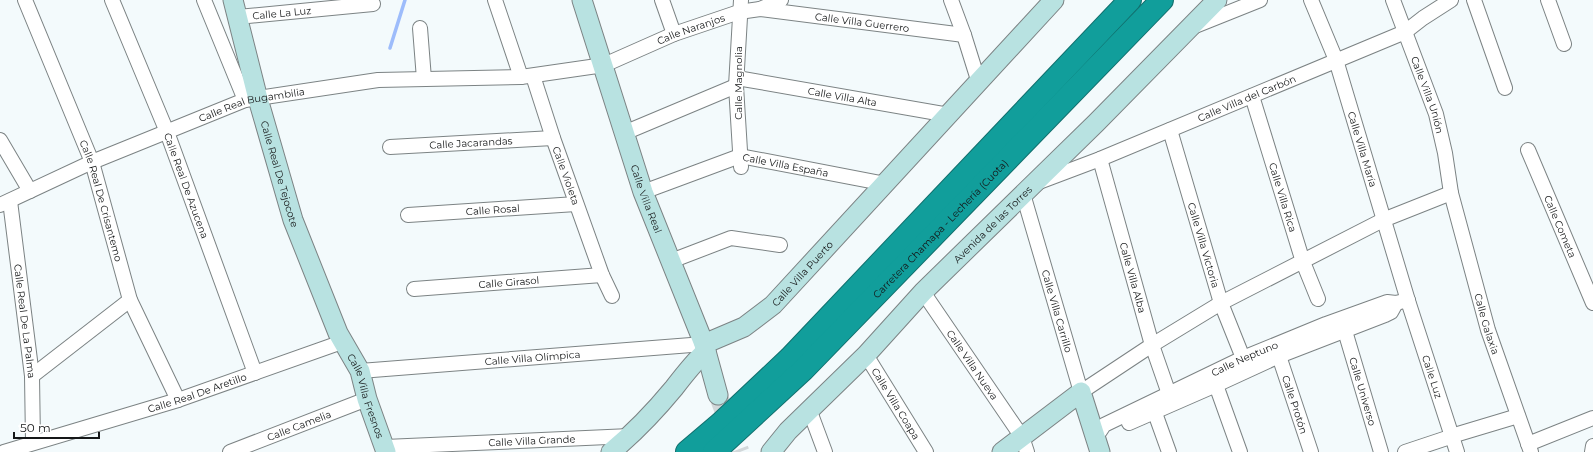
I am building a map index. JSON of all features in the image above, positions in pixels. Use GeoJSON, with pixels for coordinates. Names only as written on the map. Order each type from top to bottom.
{"type":"FeatureCollection","features":[{"type":"Feature","properties":{"kind":"highway","name":"Carretera Chamapa - Lechería (Cuota)"},"geometry":{"type":"LineString","coordinates":[[687,452],[720,424],[790,358],[1130,0]]}},
{"type":"Feature","properties":{"kind":"highway","name":"Carretera Chamapa - Lechería (Cuota)"},"geometry":{"type":"LineString","coordinates":[[714,452],[803,370],[1162,0]]}},
{"type":"Feature","properties":{"kind":"street","name":"Calle Real De Crisantemo"},"geometry":{"type":"LineString","coordinates":[[25,0],[92,162],[130,300],[178,400]]}},
{"type":"Feature","properties":{"kind":"street","name":"Calle Real De Azucena"},"geometry":{"type":"LineString","coordinates":[[112,0],[167,132],[255,373]]}},
{"type":"Feature","properties":{"kind":"street"},"geometry":{"type":"LineString","coordinates":[[204,0],[252,99]]}},
{"type":"Feature","properties":{"kind":"street","name":"Calle Violeta"},"geometry":{"type":"LineString","coordinates":[[495,0],[553,138],[602,275],[612,296]]}},
{"type":"Feature","properties":{"kind":"street","name":"Calle Villa Real"},"geometry":{"type":"LineString","coordinates":[[582,0],[604,65],[643,192],[705,347],[718,395]]}},
{"type":"Feature","properties":{"kind":"street"},"geometry":{"type":"LineString","coordinates":[[662,0],[674,34]]}},
{"type":"Feature","properties":{"kind":"street","name":"Calle Naranjos"},"geometry":{"type":"LineString","coordinates":[[527,76],[604,65],[740,6],[760,9],[781,0]]}},
{"type":"Feature","properties":{"kind":"street"},"geometry":{"type":"LineString","coordinates":[[951,0],[979,83]]}},
{"type":"Feature","properties":{"kind":"street","name":"Avenida de las Torres"},"geometry":{"type":"LineString","coordinates":[[771,452],[809,409],[866,355],[923,292],[1096,123],[1216,0]]}},
{"type":"Feature","properties":{"kind":"street"},"geometry":{"type":"LineString","coordinates":[[1189,28],[1260,0]]}},
{"type":"Feature","properties":{"kind":"street","name":"Calle Villa María"},"geometry":{"type":"LineString","coordinates":[[1311,0],[1336,60],[1383,220],[1402,302]]}},
{"type":"Feature","properties":{"kind":"street","name":"Calle Villa Unión"},"geometry":{"type":"LineString","coordinates":[[1393,0],[1436,114],[1445,153],[1451,193]]}},
{"type":"Feature","properties":{"kind":"street","name":"Calle Villa del Carbón"},"geometry":{"type":"LineString","coordinates":[[1029,189],[1405,32],[1423,18],[1451,0]]}},
{"type":"Feature","properties":{"kind":"street"},"geometry":{"type":"LineString","coordinates":[[1474,0],[1505,88]]}},
{"type":"Feature","properties":{"kind":"street"},"geometry":{"type":"LineString","coordinates":[[1548,0],[1564,44]]}},
{"type":"Feature","properties":{"kind":"street","name":"Calle Villa Puerto"},"geometry":{"type":"LineString","coordinates":[[705,347],[744,327],[773,305],[979,83],[1052,1]]}},
{"type":"Feature","properties":{"kind":"street","name":"Calle La Luz"},"geometry":{"type":"LineString","coordinates":[[235,8],[373,4]]}},
{"type":"Feature","properties":{"kind":"street","name":"Calle Magnolia"},"geometry":{"type":"LineString","coordinates":[[740,6],[736,82],[740,162]]}},
{"type":"Feature","properties":{"kind":"street","name":"Calle Real De Tejocote"},"geometry":{"type":"LineString","coordinates":[[235,8],[252,99],[293,220],[342,342]]}},
{"type":"Feature","properties":{"kind":"street","name":"Calle Villa Guerrero"},"geometry":{"type":"LineString","coordinates":[[760,9],[964,35]]}},
{"type":"Feature","properties":{"kind":"street"},"geometry":{"type":"LineString","coordinates":[[420,28],[424,79]]}},
{"type":"Feature","properties":{"kind":"street","name":"Calle Real Bugambilia"},"geometry":{"type":"LineString","coordinates":[[5,203],[92,162],[252,99],[378,80],[527,76]]}},
{"type":"Feature","properties":{"kind":"street"},"geometry":{"type":"LineString","coordinates":[[624,133],[736,82]]}},
{"type":"Feature","properties":{"kind":"street","name":"Calle Villa Alta"},"geometry":{"type":"LineString","coordinates":[[736,82],[949,115]]}},
{"type":"Feature","properties":{"kind":"street","name":"Calle Villa Rica"},"geometry":{"type":"LineString","coordinates":[[1252,96],[1304,262],[1318,299]]}},
{"type":"Feature","properties":{"kind":"street","name":"Calle Villa Victoria"},"geometry":{"type":"LineString","coordinates":[[1170,130],[1221,303],[1243,358]]}},
{"type":"Feature","properties":{"kind":"street","name":"Calle Jacarandas"},"geometry":{"type":"LineString","coordinates":[[390,148],[553,138]]}},
{"type":"Feature","properties":{"kind":"street"},"geometry":{"type":"LineString","coordinates":[[0,140],[30,191]]}},
{"type":"Feature","properties":{"kind":"street","name":"Calle Cometa"},"geometry":{"type":"LineString","coordinates":[[1528,150],[1593,301]]}},
{"type":"Feature","properties":{"kind":"street","name":"Calle Villa Alba"},"geometry":{"type":"LineString","coordinates":[[1100,159],[1152,345],[1169,394]]}},
{"type":"Feature","properties":{"kind":"street","name":"Calle Villa España"},"geometry":{"type":"LineString","coordinates":[[643,192],[740,162],[886,184]]}},
{"type":"Feature","properties":{"kind":"street","name":"Calle Villa Carrillo"},"geometry":{"type":"LineString","coordinates":[[1029,189],[1080,392],[1097,437]]}},
{"type":"Feature","properties":{"kind":"street"},"geometry":{"type":"LineString","coordinates":[[1002,452],[1024,444],[1080,392],[1152,345],[1221,303],[1304,262],[1383,220],[1451,193]]}},
{"type":"Feature","properties":{"kind":"street","name":"Calle Galaxia"},"geometry":{"type":"LineString","coordinates":[[1451,193],[1488,330],[1530,448]]}},
{"type":"Feature","properties":{"kind":"street","name":"Calle Real De La Palma"},"geometry":{"type":"LineString","coordinates":[[5,203],[32,376],[33,442]]}},
{"type":"Feature","properties":{"kind":"street","name":"Calle Rosal"},"geometry":{"type":"LineString","coordinates":[[408,215],[576,204]]}},
{"type":"Feature","properties":{"kind":"street"},"geometry":{"type":"LineString","coordinates":[[671,260],[731,238],[780,245]]}},
{"type":"Feature","properties":{"kind":"street","name":"Calle Girasol"},"geometry":{"type":"LineString","coordinates":[[414,290],[602,275]]}},
{"type":"Feature","properties":{"kind":"street","name":"Calle Villa Nueva"},"geometry":{"type":"LineString","coordinates":[[923,292],[1024,444]]}},
{"type":"Feature","properties":{"kind":"street"},"geometry":{"type":"LineString","coordinates":[[32,376],[130,300]]}},
{"type":"Feature","properties":{"kind":"street","name":"Calle Neptuno"},"geometry":{"type":"LineString","coordinates":[[1097,437],[1104,424],[1243,358],[1326,324],[1387,302],[1402,302]]}},
{"type":"Feature","properties":{"kind":"street","name":"Calle Neptuno"},"geometry":{"type":"LineString","coordinates":[[1097,437],[1155,413],[1279,356],[1391,312],[1402,302]]}},
{"type":"Feature","properties":{"kind":"street","name":"Calle Luz"},"geometry":{"type":"LineString","coordinates":[[1402,302],[1456,435],[1457,452]]}},
{"type":"Feature","properties":{"kind":"street","name":"Calle Universo"},"geometry":{"type":"LineString","coordinates":[[1345,331],[1381,452]]}},
{"type":"Feature","properties":{"kind":"street","name":"Calle Villa Fresnos"},"geometry":{"type":"LineString","coordinates":[[342,342],[360,371],[367,399],[386,449]]}},
{"type":"Feature","properties":{"kind":"street","name":"Calle Real De Aretillo"},"geometry":{"type":"LineString","coordinates":[[12,451],[33,442],[178,400],[342,342]]}},
{"type":"Feature","properties":{"kind":"street"},"geometry":{"type":"LineString","coordinates":[[611,452],[630,436],[673,389],[705,347]]}},
{"type":"Feature","properties":{"kind":"street","name":"Calle Villa Olímpica"},"geometry":{"type":"LineString","coordinates":[[360,371],[705,347]]}},
{"type":"Feature","properties":{"kind":"street","name":"Calle Villa Coapa"},"geometry":{"type":"LineString","coordinates":[[866,355],[926,452]]}},
{"type":"Feature","properties":{"kind":"street","name":"Calle Protón"},"geometry":{"type":"LineString","coordinates":[[1279,356],[1311,452]]}},
{"type":"Feature","properties":{"kind":"street"},"geometry":{"type":"LineString","coordinates":[[1216,385],[1240,452]]}},
{"type":"Feature","properties":{"kind":"street","name":"Calle Camelia"},"geometry":{"type":"LineString","coordinates":[[230,452],[367,399]]}},
{"type":"Feature","properties":{"kind":"street"},"geometry":{"type":"LineString","coordinates":[[809,409],[825,452]]}},
{"type":"Feature","properties":{"kind":"street"},"geometry":{"type":"LineString","coordinates":[[1155,413],[1169,452]]}},
{"type":"Feature","properties":{"kind":"street"},"geometry":{"type":"LineString","coordinates":[[1405,452],[1518,416]]}},
{"type":"Feature","properties":{"kind":"street"},"geometry":{"type":"LineString","coordinates":[[1530,448],[1593,418]]}},
{"type":"Feature","properties":{"kind":"street","name":"Calle Villa Grande"},"geometry":{"type":"LineString","coordinates":[[386,449],[630,436]]}},
{"type":"Feature","properties":{"kind":"street"},"geometry":{"type":"LineString","coordinates":[[1592,452],[1593,446]]}},
{"type":"Feature","properties":{"kind":"waterway"},"geometry":{"type":"LineString","coordinates":[[390,48],[405,0]]}},
{"type":"Feature","properties":{"kind":"tunnel"},"geometry":{"type":"LineString","coordinates":[[718,395],[740,452]]}}]}
